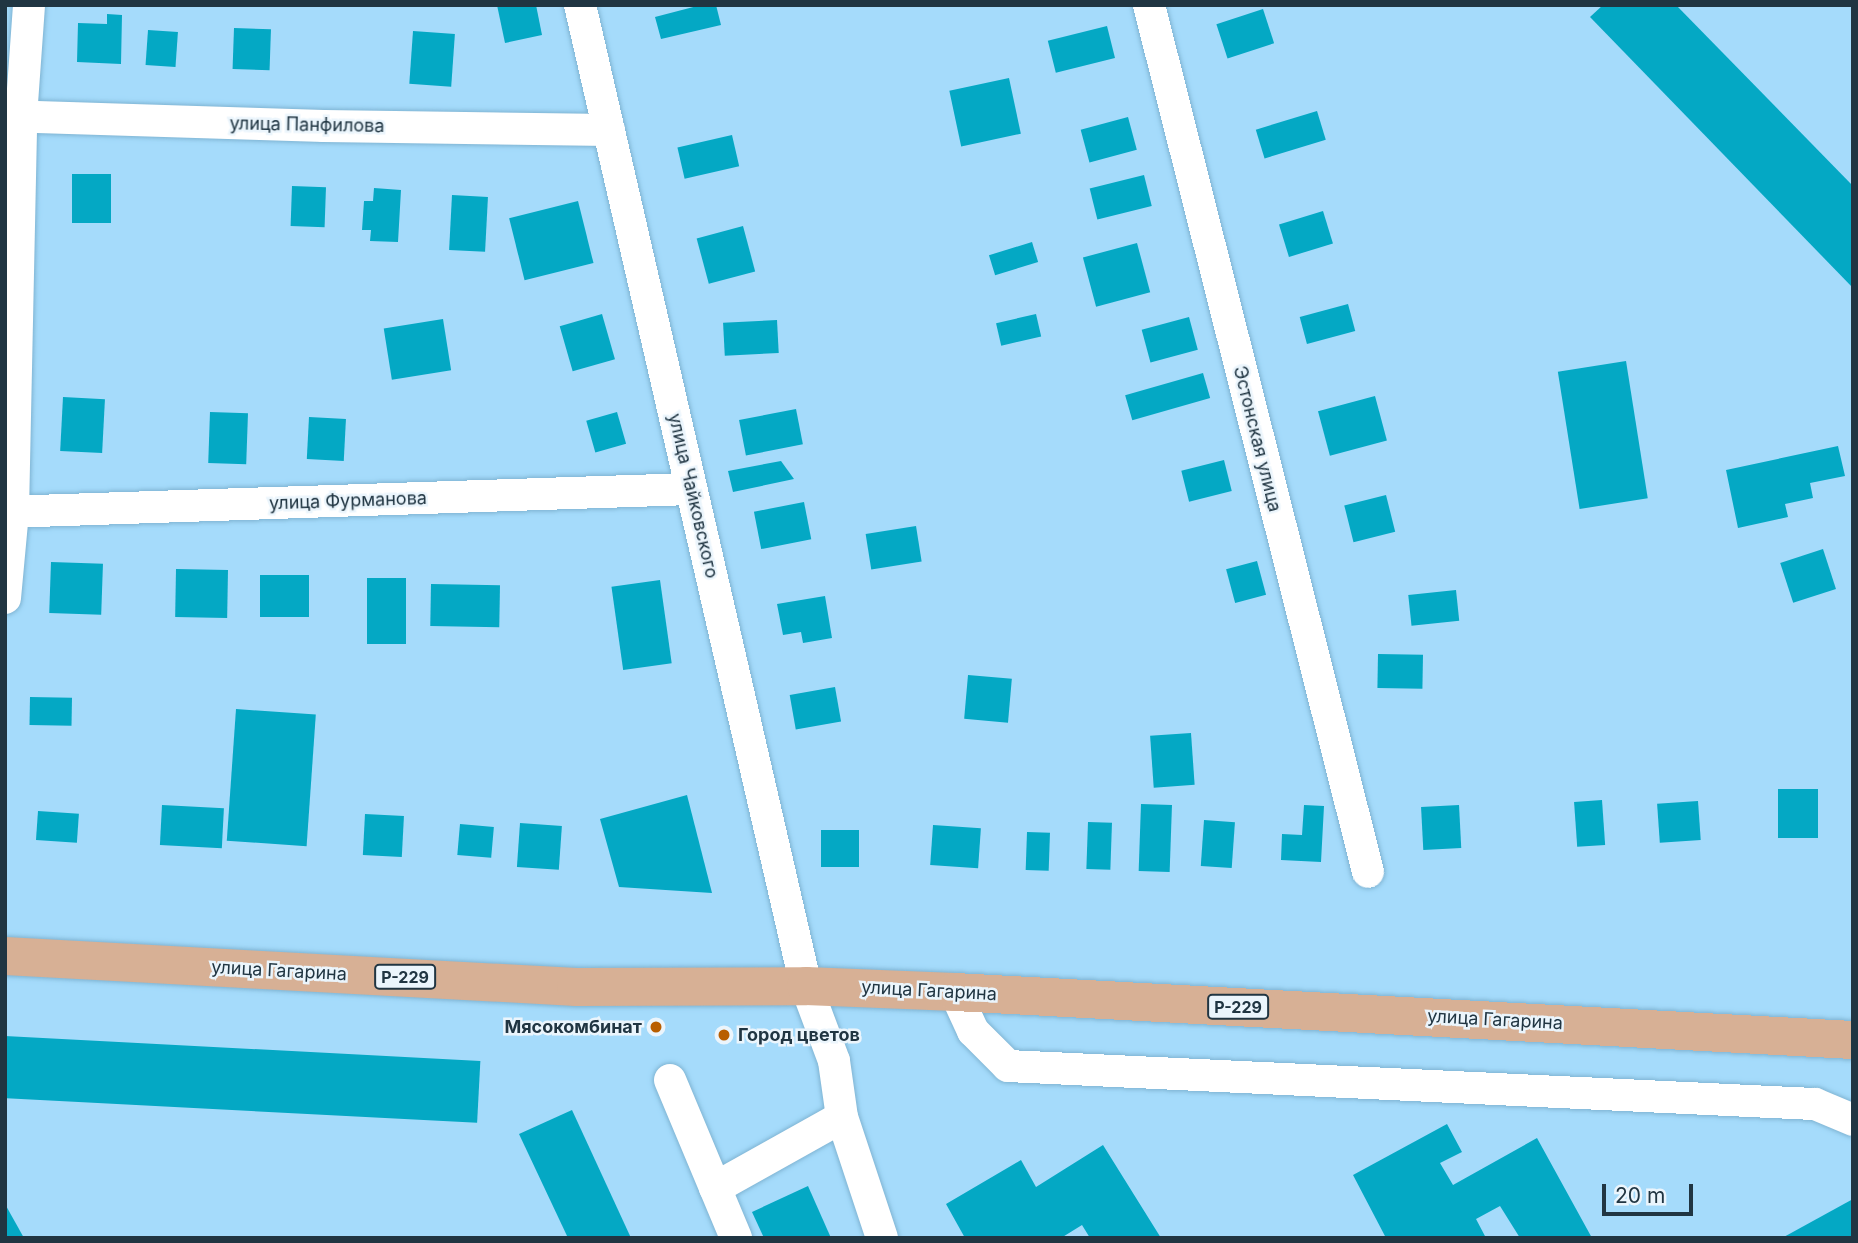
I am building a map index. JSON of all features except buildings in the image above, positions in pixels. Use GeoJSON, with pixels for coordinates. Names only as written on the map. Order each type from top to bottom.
{"type":"FeatureCollection","features":[{"type":"Feature","properties":{"kind":"main road","name":"улица Гагарина"},"geometry":{"type":"LineString","coordinates":[[5,956],[576,987],[806,986],[955,992],[1853,1040]]}},
{"type":"Feature","properties":{"kind":"street"},"geometry":{"type":"LineString","coordinates":[[5,598],[9,512],[13,117],[29,5]]}},
{"type":"Feature","properties":{"kind":"street","name":"улица Чайковского"},"geometry":{"type":"LineString","coordinates":[[580,5],[806,986],[834,1061],[842,1117],[881,1238]]}},
{"type":"Feature","properties":{"kind":"street","name":"Эстонская улица"},"geometry":{"type":"LineString","coordinates":[[1149,5],[1368,872]]}},
{"type":"Feature","properties":{"kind":"street","name":"улица Панфилова"},"geometry":{"type":"LineString","coordinates":[[13,117],[609,130]]}},
{"type":"Feature","properties":{"kind":"street","name":"улица Фурманова"},"geometry":{"type":"LineString","coordinates":[[9,512],[691,489]]}},
{"type":"Feature","properties":{"kind":"street"},"geometry":{"type":"LineString","coordinates":[[955,992],[973,1031],[1008,1066],[1815,1104],[1853,1120]]}},
{"type":"Feature","properties":{"kind":"street"},"geometry":{"type":"LineString","coordinates":[[670,1080],[736,1238]]}},
{"type":"Feature","properties":{"kind":"street"},"geometry":{"type":"LineString","coordinates":[[715,1188],[842,1117]]}},
{"type":"Feature","properties":{"kind":"place","name":"Мясокомбинат"},"geometry":{"type":"Point","coordinates":[656,1027]}},
{"type":"Feature","properties":{"kind":"place","name":"Город цветов"},"geometry":{"type":"Point","coordinates":[724,1035]}}]}
